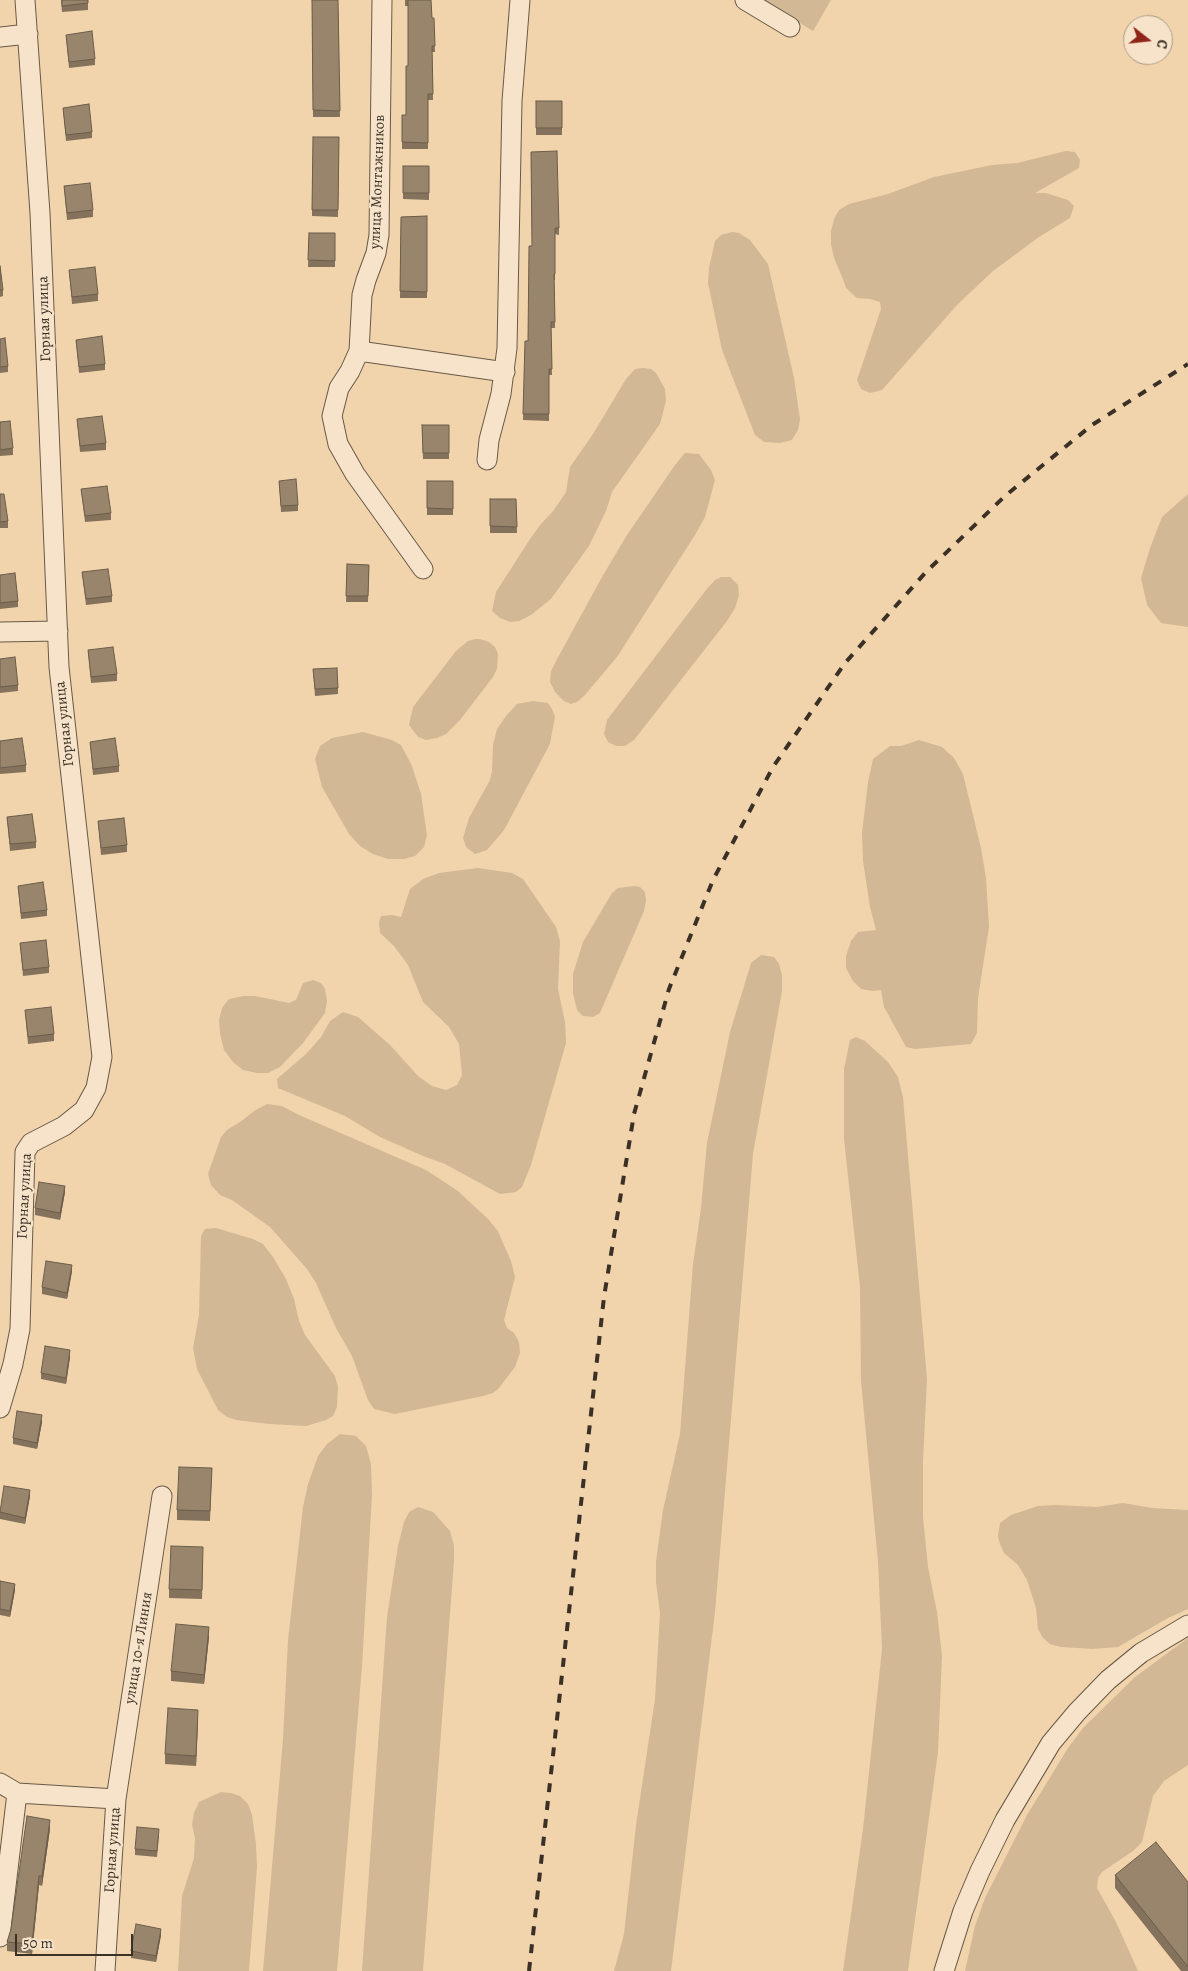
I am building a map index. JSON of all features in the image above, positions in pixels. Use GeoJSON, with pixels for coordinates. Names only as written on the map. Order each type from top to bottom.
{"type":"FeatureCollection","features":[{"type":"Feature","properties":{"kind":"street","name":"Горная улица"},"geometry":{"type":"LineString","coordinates":[[0,1408],[13,1364],[20,1329],[25,1152],[30,1143],[64,1126],[84,1110],[96,1088],[102,1057],[59,667],[40,213],[25,0]]}},
{"type":"Feature","properties":{"kind":"street","name":"улица Монтажников"},"geometry":{"type":"LineString","coordinates":[[382,0],[379,235],[376,253],[362,296],[359,351],[350,371],[339,388],[332,416],[336,437],[355,474],[423,569]]}},
{"type":"Feature","properties":{"kind":"street"},"geometry":{"type":"LineString","coordinates":[[487,460],[489,440],[505,372],[509,290],[512,101],[520,0]]}},
{"type":"Feature","properties":{"kind":"street"},"geometry":{"type":"LineString","coordinates":[[745,0],[790,27]]}},
{"type":"Feature","properties":{"kind":"street"},"geometry":{"type":"LineString","coordinates":[[0,37],[28,34]]}},
{"type":"Feature","properties":{"kind":"street"},"geometry":{"type":"LineString","coordinates":[[359,351],[505,372]]}},
{"type":"Feature","properties":{"kind":"street"},"geometry":{"type":"LineString","coordinates":[[0,632],[58,631]]}},
{"type":"Feature","properties":{"kind":"street","name":"улица 10-я Линия"},"geometry":{"type":"LineString","coordinates":[[116,1799],[162,1496]]}},
{"type":"Feature","properties":{"kind":"street"},"geometry":{"type":"LineString","coordinates":[[944,1971],[963,1911],[980,1871],[1005,1820],[1051,1743],[1077,1712],[1108,1680],[1141,1653],[1188,1624]]}},
{"type":"Feature","properties":{"kind":"street","name":"Горная улица"},"geometry":{"type":"LineString","coordinates":[[0,1782],[17,1793],[116,1799],[105,1971]]}},
{"type":"Feature","properties":{"kind":"street"},"geometry":{"type":"LineString","coordinates":[[0,1937],[17,1793]]}},
{"type":"Feature","properties":{"kind":"shaded area"},"geometry":{"type":"Polygon","coordinates":[[[762,0],[831,0],[813,31],[762,0]]]}},
{"type":"Feature","properties":{"kind":"shaded area"},"geometry":{"type":"Polygon","coordinates":[[[1066,151],[1075,152],[1080,160],[1079,168],[1035,193],[1046,193],[1068,200],[1074,206],[1070,218],[1039,237],[993,271],[958,304],[882,390],[870,393],[861,389],[857,380],[881,309],[880,302],[857,298],[846,288],[834,258],[831,244],[831,231],[839,210],[849,204],[888,194],[934,177],[992,165],[1017,163],[1066,151]]]}},
{"type":"Feature","properties":{"kind":"shaded area"},"geometry":{"type":"Polygon","coordinates":[[[732,232],[739,233],[750,240],[768,264],[794,378],[800,419],[798,430],[792,440],[780,443],[764,442],[755,435],[722,350],[708,283],[709,268],[715,241],[721,235],[732,232]]]}},
{"type":"Feature","properties":{"kind":"shaded area"},"geometry":{"type":"Polygon","coordinates":[[[635,369],[651,369],[656,373],[665,389],[666,401],[660,424],[612,492],[606,511],[589,546],[551,599],[531,615],[519,621],[510,622],[500,618],[492,611],[496,592],[530,539],[566,492],[570,467],[593,434],[626,379],[635,369]]]}},
{"type":"Feature","properties":{"kind":"shaded area"},"geometry":{"type":"Polygon","coordinates":[[[685,453],[699,454],[711,470],[715,480],[705,517],[617,657],[577,702],[571,704],[564,701],[555,692],[550,682],[551,671],[627,535],[685,453]]]}},
{"type":"Feature","properties":{"kind":"shaded area"},"geometry":{"type":"Polygon","coordinates":[[[1188,494],[1188,627],[1161,623],[1147,605],[1141,578],[1162,517],[1188,494]]]}},
{"type":"Feature","properties":{"kind":"shaded area"},"geometry":{"type":"Polygon","coordinates":[[[721,577],[730,577],[738,585],[739,595],[735,608],[727,621],[634,740],[625,746],[616,746],[608,742],[604,734],[607,720],[706,590],[715,580],[721,577]]]}},
{"type":"Feature","properties":{"kind":"shaded area"},"geometry":{"type":"Polygon","coordinates":[[[475,639],[489,642],[495,647],[498,654],[497,669],[493,677],[460,720],[446,734],[426,740],[418,737],[409,725],[413,707],[456,651],[468,641],[475,639]]]}},
{"type":"Feature","properties":{"kind":"shaded area"},"geometry":{"type":"Polygon","coordinates":[[[533,701],[548,703],[552,709],[555,717],[550,744],[504,830],[487,850],[475,854],[466,847],[463,838],[469,818],[490,780],[493,745],[497,729],[517,704],[533,701]]]}},
{"type":"Feature","properties":{"kind":"shaded area"},"geometry":{"type":"Polygon","coordinates":[[[363,732],[392,740],[401,745],[412,766],[421,794],[427,835],[424,847],[415,856],[404,859],[388,859],[373,854],[360,846],[349,834],[322,787],[315,759],[320,746],[332,738],[363,732]]]}},
{"type":"Feature","properties":{"kind":"shaded area"},"geometry":{"type":"Polygon","coordinates":[[[919,740],[942,747],[954,758],[963,774],[981,848],[986,878],[989,927],[978,998],[977,1033],[971,1044],[915,1049],[906,1047],[884,1007],[881,990],[861,989],[853,981],[846,968],[846,956],[851,941],[858,932],[876,930],[870,907],[863,861],[862,833],[868,782],[873,759],[890,746],[901,746],[919,740]]]}},
{"type":"Feature","properties":{"kind":"shaded area"},"geometry":{"type":"Polygon","coordinates":[[[478,868],[512,873],[523,879],[556,927],[560,941],[558,989],[565,1022],[566,1043],[531,1165],[522,1187],[516,1192],[500,1194],[445,1164],[380,1137],[345,1116],[278,1088],[277,1079],[306,1054],[321,1037],[330,1021],[343,1012],[358,1017],[391,1046],[418,1076],[432,1086],[446,1090],[457,1085],[462,1075],[459,1044],[449,1027],[423,1002],[408,965],[394,946],[380,933],[379,922],[381,916],[392,915],[401,917],[410,889],[423,879],[439,873],[478,868]]]}},
{"type":"Feature","properties":{"kind":"shaded area"},"geometry":{"type":"Polygon","coordinates":[[[640,887],[645,892],[644,911],[600,1013],[593,1017],[583,1016],[577,1010],[573,993],[573,974],[583,942],[612,893],[618,888],[640,887]]]}},
{"type":"Feature","properties":{"kind":"shaded area"},"geometry":{"type":"Polygon","coordinates":[[[761,955],[774,957],[779,964],[782,975],[782,991],[753,1154],[715,1612],[671,1971],[614,1971],[624,1934],[636,1825],[655,1699],[660,1613],[656,1582],[656,1561],[663,1510],[680,1434],[693,1264],[701,1208],[707,1143],[730,1032],[751,963],[761,955]]]}},
{"type":"Feature","properties":{"kind":"shaded area"},"geometry":{"type":"Polygon","coordinates":[[[313,980],[321,983],[325,989],[327,1001],[325,1013],[303,1043],[280,1067],[268,1073],[257,1073],[243,1070],[233,1062],[224,1050],[219,1020],[222,1008],[229,999],[255,996],[289,1003],[296,1000],[303,983],[313,980]]]}},
{"type":"Feature","properties":{"kind":"shaded area"},"geometry":{"type":"Polygon","coordinates":[[[856,1037],[865,1041],[888,1062],[898,1077],[903,1097],[927,1379],[923,1461],[923,1517],[928,1567],[937,1612],[942,1656],[938,1752],[908,1971],[843,1971],[863,1829],[882,1649],[878,1562],[861,1381],[860,1287],[844,1139],[844,1069],[850,1040],[856,1037]]]}},
{"type":"Feature","properties":{"kind":"shaded area"},"geometry":{"type":"Polygon","coordinates":[[[267,1104],[282,1106],[426,1170],[458,1191],[498,1231],[511,1261],[515,1277],[504,1320],[507,1328],[514,1333],[519,1342],[520,1353],[515,1367],[493,1393],[395,1414],[374,1409],[368,1400],[352,1356],[336,1328],[316,1283],[307,1269],[270,1227],[232,1200],[220,1195],[211,1185],[208,1174],[221,1137],[227,1130],[267,1104]]]}},
{"type":"Feature","properties":{"kind":"shaded area"},"geometry":{"type":"Polygon","coordinates":[[[216,1228],[253,1239],[263,1244],[273,1257],[286,1279],[305,1335],[335,1376],[338,1387],[337,1407],[333,1416],[306,1426],[236,1420],[227,1417],[218,1410],[197,1369],[193,1348],[199,1315],[201,1236],[205,1229],[216,1228]]]}},
{"type":"Feature","properties":{"kind":"shaded area"},"geometry":{"type":"Polygon","coordinates":[[[340,1434],[356,1436],[366,1446],[371,1464],[372,1495],[362,1666],[337,1971],[263,1971],[283,1739],[288,1640],[303,1507],[308,1484],[318,1456],[327,1444],[340,1434]]]}},
{"type":"Feature","properties":{"kind":"shaded area"},"geometry":{"type":"Polygon","coordinates":[[[1123,1503],[1152,1508],[1188,1510],[1188,1609],[1168,1618],[1118,1647],[1093,1649],[1061,1647],[1050,1644],[1043,1638],[1038,1629],[1036,1608],[1027,1580],[1018,1565],[1004,1553],[1000,1544],[998,1536],[1000,1523],[1011,1515],[1038,1506],[1097,1507],[1123,1503]]]}},
{"type":"Feature","properties":{"kind":"shaded area"},"geometry":{"type":"Polygon","coordinates":[[[418,1507],[433,1512],[450,1531],[454,1546],[423,1971],[362,1971],[387,1617],[398,1546],[404,1522],[409,1512],[418,1507]]]}},
{"type":"Feature","properties":{"kind":"shaded area"},"geometry":{"type":"Polygon","coordinates":[[[1188,1638],[1188,1765],[1164,1781],[1153,1796],[1142,1842],[1133,1851],[1102,1872],[1098,1878],[1097,1888],[1116,1922],[1138,1971],[965,1971],[975,1926],[985,1898],[1027,1815],[1068,1748],[1083,1728],[1135,1677],[1188,1638]]]}},
{"type":"Feature","properties":{"kind":"shaded area"},"geometry":{"type":"Polygon","coordinates":[[[221,1792],[240,1796],[248,1804],[252,1815],[257,1867],[249,1971],[178,1971],[182,1896],[194,1858],[195,1838],[192,1825],[194,1813],[199,1802],[221,1792]]]}},
{"type":"Feature","properties":{"kind":"building"},"geometry":{"type":"Polygon","coordinates":[[[62,0],[88,0],[88,3],[62,6],[62,0]]]}},
{"type":"Feature","properties":{"kind":"building"},"geometry":{"type":"Polygon","coordinates":[[[312,0],[338,0],[340,111],[313,110],[312,0]]]}},
{"type":"Feature","properties":{"kind":"building"},"geometry":{"type":"Polygon","coordinates":[[[408,0],[431,0],[432,18],[434,18],[435,46],[432,46],[433,94],[428,94],[428,143],[402,142],[402,115],[406,115],[408,0]]]}},
{"type":"Feature","properties":{"kind":"building"},"geometry":{"type":"Polygon","coordinates":[[[92,31],[95,59],[69,62],[66,35],[92,31]]]}},
{"type":"Feature","properties":{"kind":"building"},"geometry":{"type":"Polygon","coordinates":[[[536,101],[562,101],[562,128],[536,128],[536,101]]]}},
{"type":"Feature","properties":{"kind":"building"},"geometry":{"type":"Polygon","coordinates":[[[89,104],[92,132],[66,135],[63,108],[89,104]]]}},
{"type":"Feature","properties":{"kind":"building"},"geometry":{"type":"Polygon","coordinates":[[[313,137],[339,137],[338,210],[312,210],[313,137]]]}},
{"type":"Feature","properties":{"kind":"building"},"geometry":{"type":"Polygon","coordinates":[[[557,151],[559,228],[555,228],[555,322],[551,322],[552,369],[549,369],[549,414],[523,414],[525,341],[528,341],[529,246],[532,246],[531,152],[557,151]]]}},
{"type":"Feature","properties":{"kind":"building"},"geometry":{"type":"Polygon","coordinates":[[[403,166],[429,166],[429,193],[403,193],[403,166]]]}},
{"type":"Feature","properties":{"kind":"building"},"geometry":{"type":"Polygon","coordinates":[[[90,183],[93,210],[67,213],[64,186],[90,183]]]}},
{"type":"Feature","properties":{"kind":"building"},"geometry":{"type":"Polygon","coordinates":[[[427,216],[427,292],[400,291],[401,217],[427,216]]]}},
{"type":"Feature","properties":{"kind":"building"},"geometry":{"type":"Polygon","coordinates":[[[309,233],[335,233],[335,261],[308,260],[309,233]]]}},
{"type":"Feature","properties":{"kind":"building"},"geometry":{"type":"Polygon","coordinates":[[[0,266],[3,290],[0,290],[0,266]]]}},
{"type":"Feature","properties":{"kind":"building"},"geometry":{"type":"Polygon","coordinates":[[[95,267],[98,294],[72,297],[69,270],[95,267]]]}},
{"type":"Feature","properties":{"kind":"building"},"geometry":{"type":"Polygon","coordinates":[[[102,336],[105,364],[79,367],[76,340],[102,336]]]}},
{"type":"Feature","properties":{"kind":"building"},"geometry":{"type":"Polygon","coordinates":[[[5,338],[8,366],[0,367],[0,339],[5,338]]]}},
{"type":"Feature","properties":{"kind":"building"},"geometry":{"type":"Polygon","coordinates":[[[102,416],[106,443],[80,446],[77,419],[102,416]]]}},
{"type":"Feature","properties":{"kind":"building"},"geometry":{"type":"Polygon","coordinates":[[[10,421],[13,448],[0,450],[0,422],[10,421]]]}},
{"type":"Feature","properties":{"kind":"building"},"geometry":{"type":"Polygon","coordinates":[[[422,425],[449,425],[449,453],[423,453],[422,425]]]}},
{"type":"Feature","properties":{"kind":"building"},"geometry":{"type":"Polygon","coordinates":[[[296,479],[298,505],[281,506],[279,481],[296,479]]]}},
{"type":"Feature","properties":{"kind":"building"},"geometry":{"type":"Polygon","coordinates":[[[427,481],[453,481],[453,509],[427,508],[427,481]]]}},
{"type":"Feature","properties":{"kind":"building"},"geometry":{"type":"Polygon","coordinates":[[[107,486],[111,513],[85,516],[81,489],[107,486]]]}},
{"type":"Feature","properties":{"kind":"building"},"geometry":{"type":"Polygon","coordinates":[[[0,494],[4,494],[8,521],[0,522],[0,494]]]}},
{"type":"Feature","properties":{"kind":"building"},"geometry":{"type":"Polygon","coordinates":[[[490,499],[516,499],[517,527],[490,526],[490,499]]]}},
{"type":"Feature","properties":{"kind":"building"},"geometry":{"type":"Polygon","coordinates":[[[347,564],[369,565],[368,596],[346,596],[347,564]]]}},
{"type":"Feature","properties":{"kind":"building"},"geometry":{"type":"Polygon","coordinates":[[[108,569],[112,596],[86,599],[82,572],[108,569]]]}},
{"type":"Feature","properties":{"kind":"building"},"geometry":{"type":"Polygon","coordinates":[[[15,573],[18,601],[0,603],[0,575],[15,573]]]}},
{"type":"Feature","properties":{"kind":"building"},"geometry":{"type":"Polygon","coordinates":[[[113,647],[117,674],[91,677],[88,650],[113,647]]]}},
{"type":"Feature","properties":{"kind":"building"},"geometry":{"type":"Polygon","coordinates":[[[15,657],[18,685],[0,687],[0,659],[15,657]]]}},
{"type":"Feature","properties":{"kind":"building"},"geometry":{"type":"Polygon","coordinates":[[[337,668],[338,688],[315,689],[313,669],[337,668]]]}},
{"type":"Feature","properties":{"kind":"building"},"geometry":{"type":"Polygon","coordinates":[[[22,738],[26,765],[0,768],[0,741],[22,738]]]}},
{"type":"Feature","properties":{"kind":"building"},"geometry":{"type":"Polygon","coordinates":[[[115,738],[119,766],[93,769],[90,742],[115,738]]]}},
{"type":"Feature","properties":{"kind":"building"},"geometry":{"type":"Polygon","coordinates":[[[32,814],[36,842],[10,844],[7,817],[32,814]]]}},
{"type":"Feature","properties":{"kind":"building"},"geometry":{"type":"Polygon","coordinates":[[[124,818],[127,845],[101,848],[98,821],[124,818]]]}},
{"type":"Feature","properties":{"kind":"building"},"geometry":{"type":"Polygon","coordinates":[[[43,882],[47,910],[21,913],[18,886],[43,882]]]}},
{"type":"Feature","properties":{"kind":"building"},"geometry":{"type":"Polygon","coordinates":[[[46,940],[49,967],[23,970],[20,943],[46,940]]]}},
{"type":"Feature","properties":{"kind":"building"},"geometry":{"type":"Polygon","coordinates":[[[51,1007],[54,1034],[28,1037],[25,1010],[51,1007]]]}},
{"type":"Feature","properties":{"kind":"building"},"geometry":{"type":"Polygon","coordinates":[[[39,1182],[65,1186],[60,1213],[35,1208],[39,1182]]]}},
{"type":"Feature","properties":{"kind":"building"},"geometry":{"type":"Polygon","coordinates":[[[46,1261],[72,1265],[67,1293],[42,1287],[46,1261]]]}},
{"type":"Feature","properties":{"kind":"building"},"geometry":{"type":"Polygon","coordinates":[[[45,1346],[70,1350],[66,1378],[41,1373],[45,1346]]]}},
{"type":"Feature","properties":{"kind":"building"},"geometry":{"type":"Polygon","coordinates":[[[17,1411],[42,1415],[37,1443],[13,1438],[17,1411]]]}},
{"type":"Feature","properties":{"kind":"building"},"geometry":{"type":"Polygon","coordinates":[[[179,1467],[212,1468],[210,1511],[177,1510],[179,1467]]]}},
{"type":"Feature","properties":{"kind":"building"},"geometry":{"type":"Polygon","coordinates":[[[4,1486],[30,1490],[25,1518],[0,1512],[4,1486]]]}},
{"type":"Feature","properties":{"kind":"building"},"geometry":{"type":"Polygon","coordinates":[[[171,1546],[203,1547],[202,1590],[169,1589],[171,1546]]]}},
{"type":"Feature","properties":{"kind":"building"},"geometry":{"type":"Polygon","coordinates":[[[0,1581],[15,1584],[10,1611],[0,1609],[0,1581]]]}},
{"type":"Feature","properties":{"kind":"building"},"geometry":{"type":"Polygon","coordinates":[[[176,1624],[209,1627],[204,1675],[171,1671],[176,1624]]]}},
{"type":"Feature","properties":{"kind":"building"},"geometry":{"type":"Polygon","coordinates":[[[168,1708],[198,1710],[196,1756],[165,1754],[168,1708]]]}},
{"type":"Feature","properties":{"kind":"building"},"geometry":{"type":"Polygon","coordinates":[[[27,1816],[50,1820],[42,1876],[39,1876],[32,1944],[7,1942],[11,1929],[27,1816]]]}},
{"type":"Feature","properties":{"kind":"building"},"geometry":{"type":"Polygon","coordinates":[[[137,1827],[159,1829],[157,1851],[135,1849],[137,1827]]]}},
{"type":"Feature","properties":{"kind":"building"},"geometry":{"type":"Polygon","coordinates":[[[1156,1842],[1188,1882],[1188,1967],[1115,1875],[1156,1842]]]}},
{"type":"Feature","properties":{"kind":"building"},"geometry":{"type":"Polygon","coordinates":[[[136,1924],[161,1929],[156,1956],[131,1951],[136,1924]]]}},
{"type":"Feature","properties":{"kind":"railway"},"geometry":{"type":"LineString","coordinates":[[529,1971],[604,1297],[634,1114],[669,989],[713,880],[773,767],[845,663],[926,572],[1005,496],[1092,425],[1188,364]]}}]}
